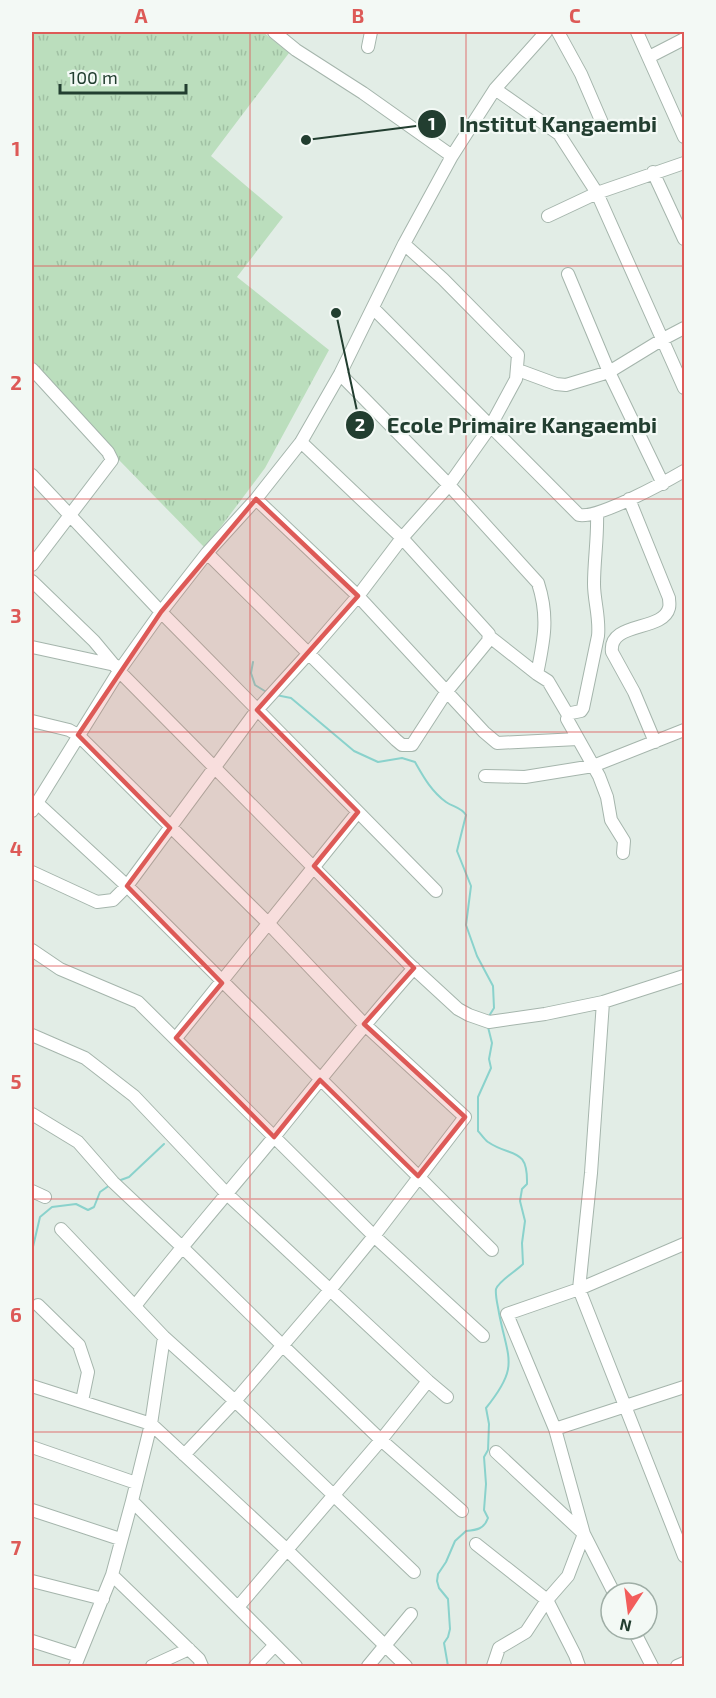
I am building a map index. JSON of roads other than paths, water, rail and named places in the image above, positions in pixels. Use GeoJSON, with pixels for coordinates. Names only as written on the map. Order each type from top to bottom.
{"type":"FeatureCollection","features":[{"type":"Feature","properties":{"kind":"street"},"geometry":{"type":"LineString","coordinates":[[274,32],[296,50],[452,156]]}},
{"type":"Feature","properties":{"kind":"street"},"geometry":{"type":"LineString","coordinates":[[368,47],[371,32]]}},
{"type":"Feature","properties":{"kind":"street"},"geometry":{"type":"LineString","coordinates":[[492,1250],[127,886],[35,801],[78,735],[117,668],[207,553],[256,499],[301,442],[340,374],[404,244],[452,156],[495,89],[546,32]]}},
{"type":"Feature","properties":{"kind":"street"},"geometry":{"type":"LineString","coordinates":[[558,32],[581,74],[603,125]]}},
{"type":"Feature","properties":{"kind":"street"},"geometry":{"type":"LineString","coordinates":[[637,32],[684,137]]}},
{"type":"Feature","properties":{"kind":"street"},"geometry":{"type":"LineString","coordinates":[[649,57],[684,39]]}},
{"type":"Feature","properties":{"kind":"street"},"geometry":{"type":"LineString","coordinates":[[495,89],[559,134],[597,193],[684,388]]}},
{"type":"Feature","properties":{"kind":"street"},"geometry":{"type":"LineString","coordinates":[[548,216],[597,193],[653,172],[684,164]]}},
{"type":"Feature","properties":{"kind":"street"},"geometry":{"type":"LineString","coordinates":[[653,172],[684,239]]}},
{"type":"Feature","properties":{"kind":"street"},"geometry":{"type":"LineString","coordinates":[[32,872],[97,902],[113,900],[127,886],[257,710],[358,596],[402,538],[449,485],[490,427],[516,379],[518,355],[443,279],[404,244]]}},
{"type":"Feature","properties":{"kind":"street"},"geometry":{"type":"LineString","coordinates":[[568,274],[609,372],[663,484]]}},
{"type":"Feature","properties":{"kind":"street"},"geometry":{"type":"LineString","coordinates":[[373,308],[412,345],[573,511],[585,516],[597,513],[663,484],[684,471]]}},
{"type":"Feature","properties":{"kind":"street"},"geometry":{"type":"LineString","coordinates":[[518,370],[556,384],[566,385],[609,372],[684,328]]}},
{"type":"Feature","properties":{"kind":"street"},"geometry":{"type":"LineString","coordinates":[[32,369],[111,456],[110,465],[32,565]]}},
{"type":"Feature","properties":{"kind":"street"},"geometry":{"type":"LineString","coordinates":[[340,374],[449,485],[538,583],[544,602],[546,633],[537,674]]}},
{"type":"Feature","properties":{"kind":"street"},"geometry":{"type":"LineString","coordinates":[[301,442],[402,538],[488,630],[490,637],[548,681],[568,715],[567,719],[608,796],[611,820],[624,841],[623,853]]}},
{"type":"Feature","properties":{"kind":"street"},"geometry":{"type":"LineString","coordinates":[[32,475],[161,612],[436,891]]}},
{"type":"Feature","properties":{"kind":"street"},"geometry":{"type":"LineString","coordinates":[[256,499],[358,596],[497,743],[578,739]]}},
{"type":"Feature","properties":{"kind":"street"},"geometry":{"type":"LineString","coordinates":[[629,499],[669,598],[669,608],[665,615],[657,620],[617,636],[611,646],[655,742]]}},
{"type":"Feature","properties":{"kind":"street"},"geometry":{"type":"LineString","coordinates":[[568,715],[584,708],[598,636],[599,625],[594,584],[598,535],[597,513]]}},
{"type":"Feature","properties":{"kind":"street"},"geometry":{"type":"LineString","coordinates":[[207,553],[402,745],[412,745],[447,692],[490,637]]}},
{"type":"Feature","properties":{"kind":"street"},"geometry":{"type":"LineString","coordinates":[[32,580],[94,641],[117,668],[215,769],[458,1009],[486,1021],[545,1014],[603,1002],[684,976]]}},
{"type":"Feature","properties":{"kind":"street"},"geometry":{"type":"LineString","coordinates":[[32,647],[117,668]]}},
{"type":"Feature","properties":{"kind":"street"},"geometry":{"type":"LineString","coordinates":[[32,721],[69,729],[78,735],[268,923],[364,1024],[465,1118],[330,1290],[235,1401],[184,1455]]}},
{"type":"Feature","properties":{"kind":"street"},"geometry":{"type":"LineString","coordinates":[[485,776],[525,777],[593,766],[684,730]]}},
{"type":"Feature","properties":{"kind":"street"},"geometry":{"type":"LineString","coordinates":[[176,1038],[358,812]]}},
{"type":"Feature","properties":{"kind":"street"},"geometry":{"type":"LineString","coordinates":[[32,950],[60,969],[138,1002],[374,1236],[483,1336]]}},
{"type":"Feature","properties":{"kind":"street"},"geometry":{"type":"LineString","coordinates":[[135,1305],[364,1024],[414,968]]}},
{"type":"Feature","properties":{"kind":"street"},"geometry":{"type":"LineString","coordinates":[[603,1002],[591,1173],[579,1289],[684,1556]]}},
{"type":"Feature","properties":{"kind":"street"},"geometry":{"type":"LineString","coordinates":[[32,1035],[85,1058],[134,1096],[227,1194],[447,1397]]}},
{"type":"Feature","properties":{"kind":"street"},"geometry":{"type":"LineString","coordinates":[[32,1114],[78,1142],[113,1182],[282,1345],[381,1440],[462,1512]]}},
{"type":"Feature","properties":{"kind":"street"},"geometry":{"type":"LineString","coordinates":[[32,1191],[45,1197]]}},
{"type":"Feature","properties":{"kind":"street"},"geometry":{"type":"LineString","coordinates":[[61,1229],[164,1337],[235,1401],[414,1572]]}},
{"type":"Feature","properties":{"kind":"street"},"geometry":{"type":"LineString","coordinates":[[608,1581],[584,1534],[555,1430],[507,1314],[579,1289],[684,1244]]}},
{"type":"Feature","properties":{"kind":"street"},"geometry":{"type":"LineString","coordinates":[[38,1305],[79,1345],[88,1372],[82,1401]]}},
{"type":"Feature","properties":{"kind":"street"},"geometry":{"type":"LineString","coordinates":[[32,1641],[77,1661],[103,1599],[132,1501],[151,1424],[164,1337]]}},
{"type":"Feature","properties":{"kind":"street"},"geometry":{"type":"LineString","coordinates":[[238,1607],[381,1440],[428,1381]]}},
{"type":"Feature","properties":{"kind":"street"},"geometry":{"type":"LineString","coordinates":[[32,1386],[151,1424],[286,1549],[406,1666]]}},
{"type":"Feature","properties":{"kind":"street"},"geometry":{"type":"LineString","coordinates":[[555,1430],[684,1387]]}},
{"type":"Feature","properties":{"kind":"street"},"geometry":{"type":"LineString","coordinates":[[32,1447],[136,1483]]}},
{"type":"Feature","properties":{"kind":"street"},"geometry":{"type":"LineString","coordinates":[[496,1452],[584,1534]]}},
{"type":"Feature","properties":{"kind":"street"},"geometry":{"type":"LineString","coordinates":[[132,1501],[296,1666]]}},
{"type":"Feature","properties":{"kind":"street"},"geometry":{"type":"LineString","coordinates":[[32,1510],[120,1539]]}},
{"type":"Feature","properties":{"kind":"street"},"geometry":{"type":"LineString","coordinates":[[493,1666],[499,1648],[526,1632],[547,1600],[568,1576],[584,1534]]}},
{"type":"Feature","properties":{"kind":"street"},"geometry":{"type":"LineString","coordinates":[[476,1544],[547,1600],[579,1666]]}},
{"type":"Feature","properties":{"kind":"street"},"geometry":{"type":"LineString","coordinates":[[111,1575],[189,1649],[199,1659],[202,1666]]}},
{"type":"Feature","properties":{"kind":"street"},"geometry":{"type":"LineString","coordinates":[[32,1581],[103,1599]]}},
{"type":"Feature","properties":{"kind":"street"},"geometry":{"type":"LineString","coordinates":[[368,1666],[411,1614]]}},
{"type":"Feature","properties":{"kind":"street"},"geometry":{"type":"LineString","coordinates":[[639,1641],[652,1666]]}},
{"type":"Feature","properties":{"kind":"street"},"geometry":{"type":"LineString","coordinates":[[255,1666],[274,1646]]}},
{"type":"Feature","properties":{"kind":"street"},"geometry":{"type":"LineString","coordinates":[[152,1666],[189,1649]]}},
{"type":"Feature","properties":{"kind":"street"},"geometry":{"type":"LineString","coordinates":[[677,1666],[684,1663]]}},
{"type":"Feature","properties":{"kind":"waterway"},"geometry":{"type":"LineString","coordinates":[[253,662],[251,673],[255,685],[268,693]]}},
{"type":"Feature","properties":{"kind":"waterway"},"geometry":{"type":"LineString","coordinates":[[276,695],[291,698],[354,751],[378,762],[402,758],[415,762],[436,793],[466,815],[457,851],[471,886],[466,925],[477,956],[493,986],[494,1008],[489,1016]]}},
{"type":"Feature","properties":{"kind":"waterway"},"geometry":{"type":"LineString","coordinates":[[448,1666],[444,1643],[450,1629],[448,1599],[439,1588],[438,1574],[455,1541],[466,1531],[482,1527],[488,1518],[484,1510],[486,1484],[484,1457],[488,1450],[489,1424],[486,1408],[504,1382],[509,1362],[496,1289],[504,1279],[523,1264],[522,1243],[525,1221],[520,1201],[522,1189],[527,1184],[525,1164],[516,1155],[488,1142],[478,1131],[478,1097],[491,1068],[489,1059],[492,1043],[488,1027]]}},
{"type":"Feature","properties":{"kind":"waterway"},"geometry":{"type":"LineString","coordinates":[[118,1181],[129,1177],[164,1144]]}},
{"type":"Feature","properties":{"kind":"waterway"},"geometry":{"type":"LineString","coordinates":[[32,1251],[40,1217],[52,1207],[76,1204],[88,1210],[94,1207],[100,1192],[110,1185]]}},
{"type":"Feature","properties":{"kind":"place","name":"Institut Kangaembi"},"geometry":{"type":"Point","coordinates":[306,140]}},
{"type":"Feature","properties":{"kind":"place","name":"Ecole Primaire Kangaembi"},"geometry":{"type":"Point","coordinates":[336,313]}}]}
